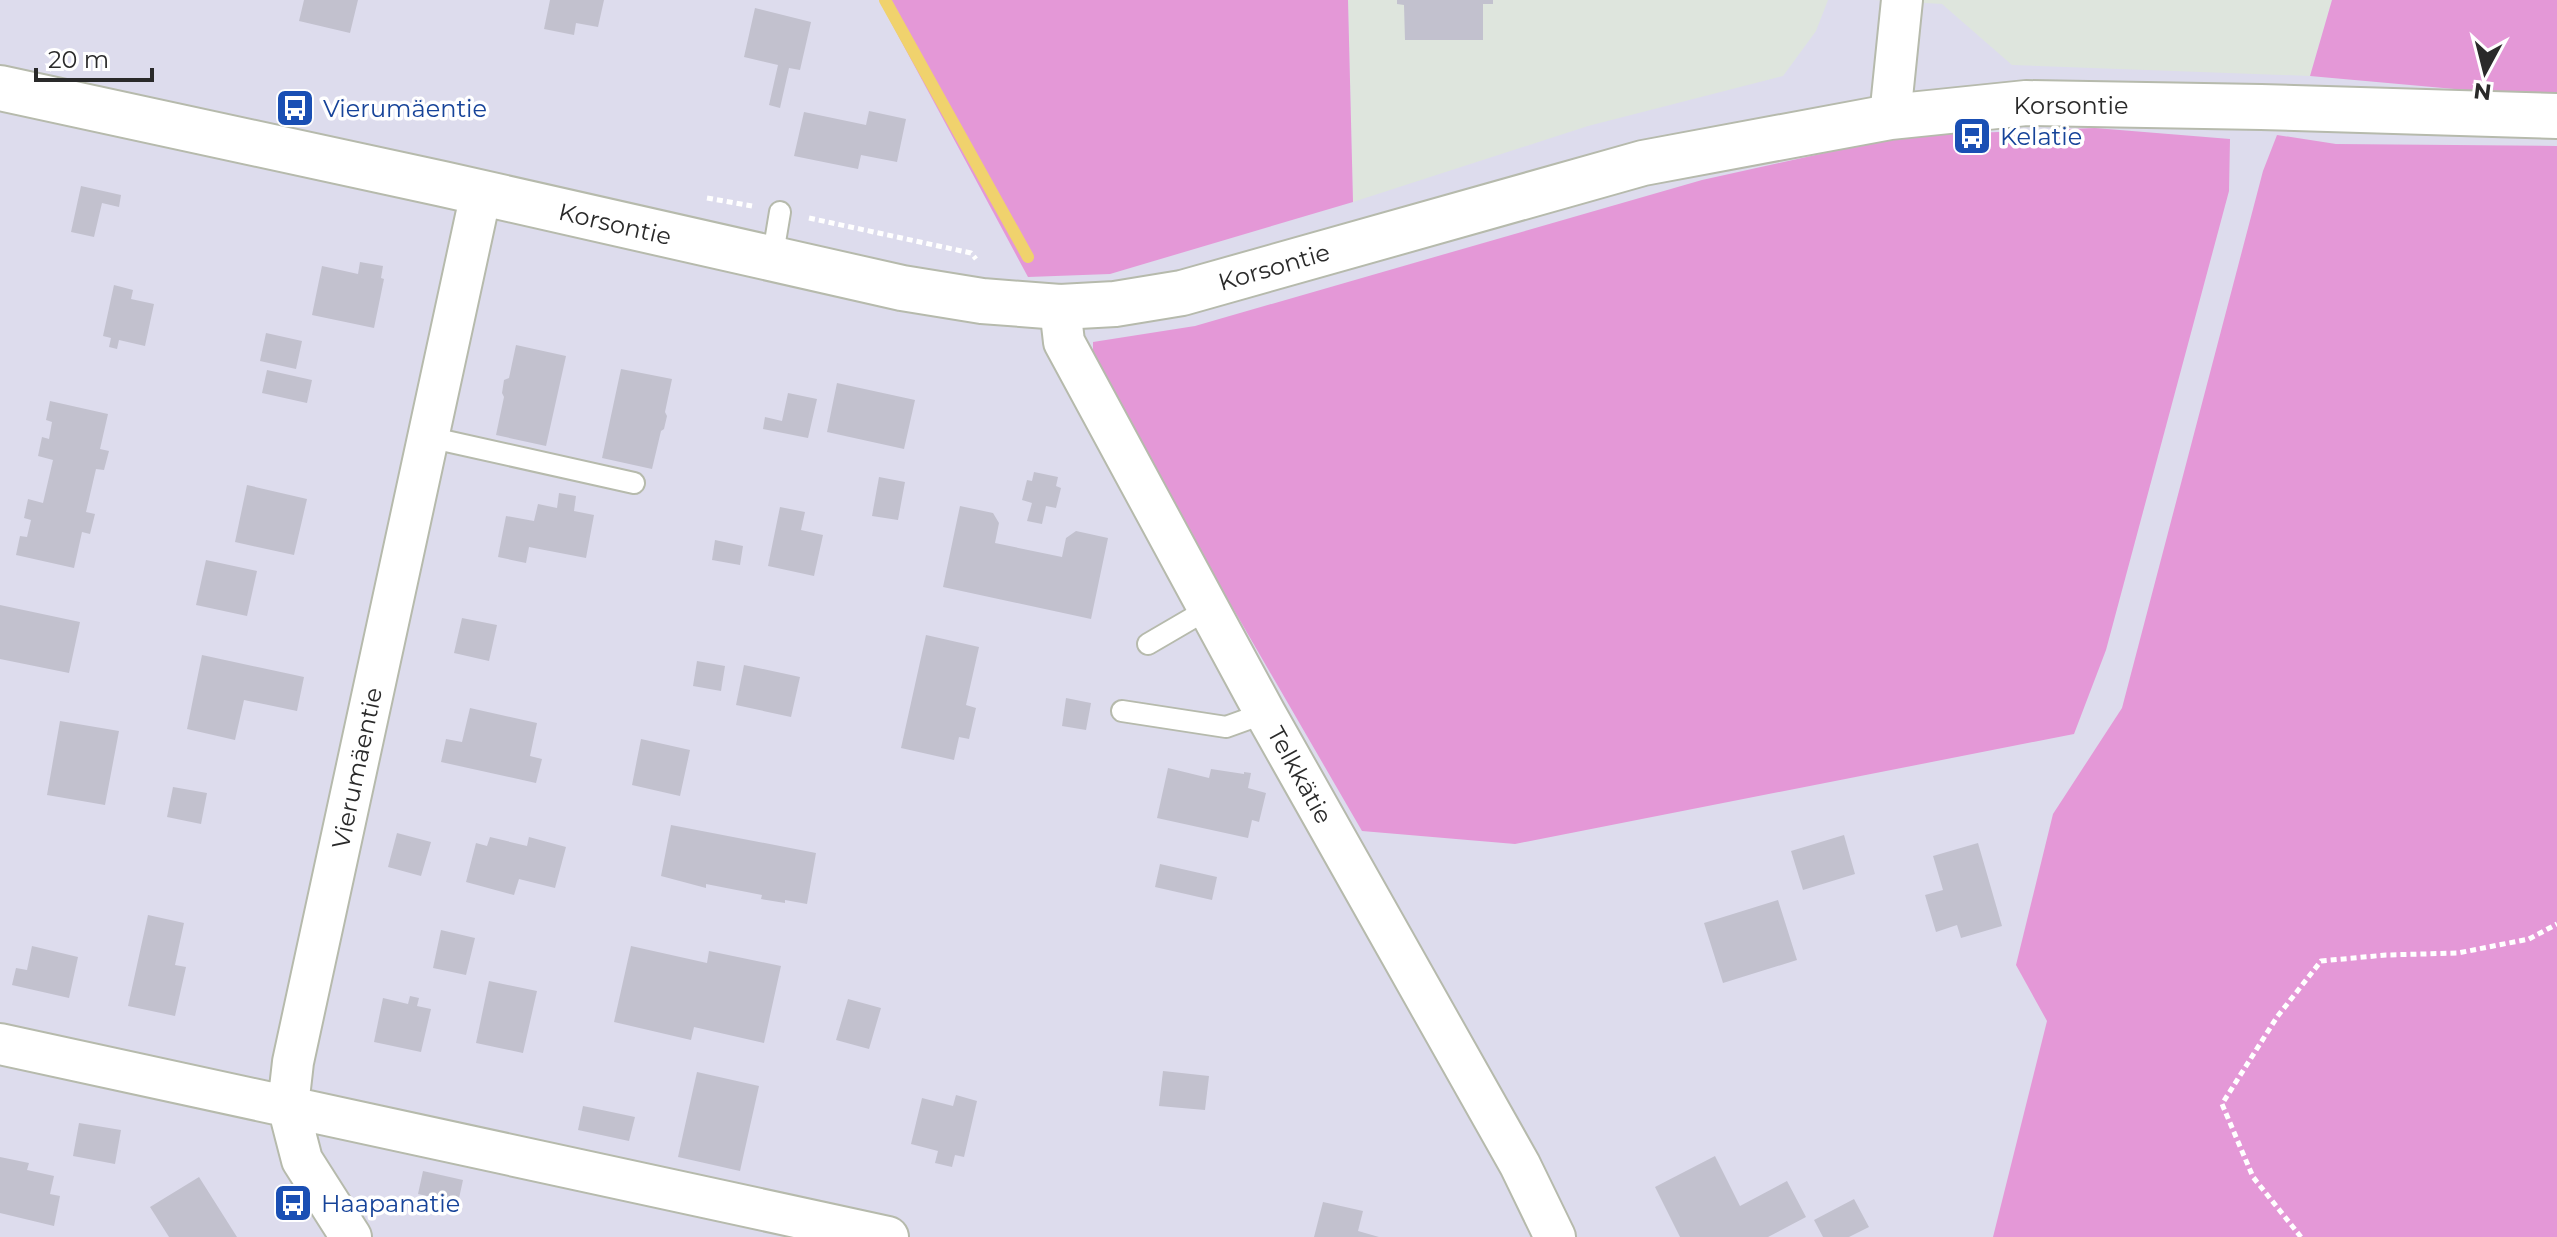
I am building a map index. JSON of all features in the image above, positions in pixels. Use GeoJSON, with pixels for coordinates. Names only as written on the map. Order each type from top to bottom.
{"type":"FeatureCollection","features":[{"type":"Feature","properties":{"kind":"main road","name":"Korsontie"},"geometry":{"type":"LineString","coordinates":[[0,88],[902,288],[982,301],[1060,307],[1115,304],[1182,293],[1643,163],[1890,117],[2026,103],[2557,116]]}},
{"type":"Feature","properties":{"kind":"street"},"geometry":{"type":"LineString","coordinates":[[1890,117],[1902,0]]}},
{"type":"Feature","properties":{"kind":"street","name":"Vierumäentie"},"geometry":{"type":"LineString","coordinates":[[351,1237],[302,1160],[288,1106],[293,1062],[481,193]]}},
{"type":"Feature","properties":{"kind":"street","name":"Telkkätie"},"geometry":{"type":"LineString","coordinates":[[1060,307],[1064,342],[1265,713],[1512,1151],[1555,1237]]}},
{"type":"Feature","properties":{"kind":"street"},"geometry":{"type":"LineString","coordinates":[[0,1044],[888,1237]]}},
{"type":"Feature","properties":{"kind":"lane"},"geometry":{"type":"LineString","coordinates":[[772,260],[780,212]]}},
{"type":"Feature","properties":{"kind":"lane"},"geometry":{"type":"LineString","coordinates":[[428,437],[634,483]]}},
{"type":"Feature","properties":{"kind":"lane"},"geometry":{"type":"LineString","coordinates":[[1148,644],[1208,609]]}},
{"type":"Feature","properties":{"kind":"lane"},"geometry":{"type":"LineString","coordinates":[[1122,711],[1226,727],[1265,713]]}},
{"type":"Feature","properties":{"kind":"path"},"geometry":{"type":"LineString","coordinates":[[2301,1237],[2253,1177],[2222,1104],[2277,1017],[2321,961],[2458,953],[2529,939],[2557,924]]}},
{"type":"Feature","properties":{"kind":"shaded area"},"geometry":{"type":"Polygon","coordinates":[[[879,0],[1348,0],[1353,202],[1110,274],[1028,277],[879,0]]]}},
{"type":"Feature","properties":{"kind":"shaded area"},"geometry":{"type":"Polygon","coordinates":[[[1348,0],[1828,0],[1816,31],[1783,76],[1588,126],[1353,202],[1348,0]]]}},
{"type":"Feature","properties":{"kind":"shaded area"},"geometry":{"type":"Polygon","coordinates":[[[1874,0],[2332,0],[2310,76],[2012,65],[1942,4],[1874,0]]]}},
{"type":"Feature","properties":{"kind":"shaded area"},"geometry":{"type":"Polygon","coordinates":[[[2332,0],[2557,0],[2557,94],[2510,94],[2310,76],[2332,0]]]}},
{"type":"Feature","properties":{"kind":"shaded area"},"geometry":{"type":"Polygon","coordinates":[[[2095,128],[2230,139],[2229,191],[2106,650],[2074,734],[1515,844],[1362,831],[1093,367],[1093,342],[1195,326],[1702,180],[1902,136],[2095,128]]]}},
{"type":"Feature","properties":{"kind":"shaded area"},"geometry":{"type":"Polygon","coordinates":[[[2277,135],[2336,144],[2557,146],[2557,1237],[1993,1237],[2047,1021],[2016,965],[2053,814],[2122,708],[2263,171],[2277,135]]]}},
{"type":"Feature","properties":{"kind":"building"},"geometry":{"type":"Polygon","coordinates":[[[304,0],[358,0],[350,33],[299,21],[304,0]]]}},
{"type":"Feature","properties":{"kind":"building"},"geometry":{"type":"Polygon","coordinates":[[[550,0],[604,0],[598,27],[576,23],[574,35],[544,29],[550,0]]]}},
{"type":"Feature","properties":{"kind":"building"},"geometry":{"type":"Polygon","coordinates":[[[1397,0],[1493,0],[1493,4],[1483,4],[1483,40],[1405,40],[1404,5],[1397,4],[1397,0]]]}},
{"type":"Feature","properties":{"kind":"building"},"geometry":{"type":"Polygon","coordinates":[[[755,8],[811,22],[800,70],[789,68],[780,108],[769,105],[778,65],[744,57],[755,8]]]}},
{"type":"Feature","properties":{"kind":"building"},"geometry":{"type":"Polygon","coordinates":[[[869,111],[906,119],[897,162],[861,155],[858,169],[794,156],[804,112],[866,125],[869,111]]]}},
{"type":"Feature","properties":{"kind":"building"},"geometry":{"type":"Polygon","coordinates":[[[81,186],[121,195],[119,207],[102,203],[94,237],[71,232],[81,186]]]}},
{"type":"Feature","properties":{"kind":"building"},"geometry":{"type":"Polygon","coordinates":[[[360,262],[383,266],[381,278],[384,279],[374,328],[312,315],[322,266],[358,274],[360,262]]]}},
{"type":"Feature","properties":{"kind":"building"},"geometry":{"type":"Polygon","coordinates":[[[114,285],[133,290],[131,299],[154,304],[145,346],[119,340],[117,349],[109,347],[111,338],[103,336],[114,285]]]}},
{"type":"Feature","properties":{"kind":"building"},"geometry":{"type":"Polygon","coordinates":[[[266,333],[302,341],[296,369],[260,361],[266,333]]]}},
{"type":"Feature","properties":{"kind":"building"},"geometry":{"type":"Polygon","coordinates":[[[516,345],[566,356],[546,446],[496,435],[504,397],[504,380],[509,378],[516,345]]]}},
{"type":"Feature","properties":{"kind":"building"},"geometry":{"type":"Polygon","coordinates":[[[621,369],[672,379],[665,412],[667,416],[652,469],[602,458],[621,369]]]}},
{"type":"Feature","properties":{"kind":"building"},"geometry":{"type":"Polygon","coordinates":[[[267,370],[312,380],[307,403],[262,393],[267,370]]]}},
{"type":"Feature","properties":{"kind":"building"},"geometry":{"type":"Polygon","coordinates":[[[837,383],[915,400],[904,449],[827,432],[837,383]]]}},
{"type":"Feature","properties":{"kind":"building"},"geometry":{"type":"Polygon","coordinates":[[[788,393],[817,399],[808,438],[763,429],[765,417],[782,421],[788,393]]]}},
{"type":"Feature","properties":{"kind":"building"},"geometry":{"type":"Polygon","coordinates":[[[50,401],[108,414],[100,449],[109,451],[104,470],[96,469],[86,512],[95,514],[90,534],[82,532],[74,568],[16,555],[20,536],[27,537],[31,520],[24,518],[28,499],[43,503],[53,460],[38,456],[42,437],[49,439],[52,422],[46,420],[50,401]]]}},
{"type":"Feature","properties":{"kind":"building"},"geometry":{"type":"Polygon","coordinates":[[[1034,472],[1058,477],[1056,486],[1061,488],[1056,508],[1046,506],[1042,524],[1027,521],[1032,503],[1022,500],[1027,480],[1032,481],[1034,472]]]}},
{"type":"Feature","properties":{"kind":"building"},"geometry":{"type":"Polygon","coordinates":[[[879,477],[905,482],[898,520],[872,516],[879,477]]]}},
{"type":"Feature","properties":{"kind":"building"},"geometry":{"type":"Polygon","coordinates":[[[247,485],[307,499],[294,555],[235,542],[247,485]]]}},
{"type":"Feature","properties":{"kind":"building"},"geometry":{"type":"Polygon","coordinates":[[[559,493],[576,496],[574,511],[594,515],[586,558],[529,547],[526,563],[498,557],[506,516],[534,521],[538,504],[557,508],[559,493]]]}},
{"type":"Feature","properties":{"kind":"building"},"geometry":{"type":"Polygon","coordinates":[[[960,506],[993,513],[999,523],[995,543],[1062,557],[1066,538],[1076,531],[1108,538],[1091,619],[943,587],[960,506]]]}},
{"type":"Feature","properties":{"kind":"building"},"geometry":{"type":"Polygon","coordinates":[[[780,507],[805,512],[801,530],[823,535],[814,576],[768,566],[780,507]]]}},
{"type":"Feature","properties":{"kind":"building"},"geometry":{"type":"Polygon","coordinates":[[[715,540],[743,546],[740,565],[712,560],[715,540]]]}},
{"type":"Feature","properties":{"kind":"building"},"geometry":{"type":"Polygon","coordinates":[[[206,560],[257,571],[247,616],[196,605],[206,560]]]}},
{"type":"Feature","properties":{"kind":"building"},"geometry":{"type":"Polygon","coordinates":[[[0,605],[80,622],[69,673],[0,659],[0,605]]]}},
{"type":"Feature","properties":{"kind":"building"},"geometry":{"type":"Polygon","coordinates":[[[462,618],[497,625],[489,661],[454,653],[462,618]]]}},
{"type":"Feature","properties":{"kind":"building"},"geometry":{"type":"Polygon","coordinates":[[[926,635],[979,647],[966,705],[976,708],[969,739],[959,737],[954,760],[901,748],[926,635]]]}},
{"type":"Feature","properties":{"kind":"building"},"geometry":{"type":"Polygon","coordinates":[[[202,655],[304,677],[297,711],[244,700],[235,740],[187,729],[202,655]]]}},
{"type":"Feature","properties":{"kind":"building"},"geometry":{"type":"Polygon","coordinates":[[[697,661],[725,666],[721,691],[693,686],[697,661]]]}},
{"type":"Feature","properties":{"kind":"building"},"geometry":{"type":"Polygon","coordinates":[[[744,665],[800,677],[791,717],[736,705],[744,665]]]}},
{"type":"Feature","properties":{"kind":"building"},"geometry":{"type":"Polygon","coordinates":[[[1066,698],[1091,703],[1086,730],[1062,726],[1066,698]]]}},
{"type":"Feature","properties":{"kind":"building"},"geometry":{"type":"Polygon","coordinates":[[[470,708],[537,723],[530,756],[542,759],[536,783],[441,762],[446,739],[462,742],[470,708]]]}},
{"type":"Feature","properties":{"kind":"building"},"geometry":{"type":"Polygon","coordinates":[[[60,721],[119,731],[105,805],[47,795],[60,721]]]}},
{"type":"Feature","properties":{"kind":"building"},"geometry":{"type":"Polygon","coordinates":[[[641,739],[690,750],[680,796],[632,785],[641,739]]]}},
{"type":"Feature","properties":{"kind":"building"},"geometry":{"type":"Polygon","coordinates":[[[1168,768],[1209,778],[1211,769],[1251,773],[1248,788],[1266,793],[1259,822],[1252,820],[1248,838],[1157,818],[1168,768]]]}},
{"type":"Feature","properties":{"kind":"building"},"geometry":{"type":"Polygon","coordinates":[[[173,787],[207,793],[201,824],[167,817],[173,787]]]}},
{"type":"Feature","properties":{"kind":"building"},"geometry":{"type":"Polygon","coordinates":[[[671,825],[816,853],[807,904],[761,899],[762,895],[706,884],[706,888],[661,876],[671,825]]]}},
{"type":"Feature","properties":{"kind":"building"},"geometry":{"type":"Polygon","coordinates":[[[397,833],[431,842],[421,876],[388,867],[397,833]]]}},
{"type":"Feature","properties":{"kind":"building"},"geometry":{"type":"Polygon","coordinates":[[[1844,835],[1855,874],[1803,890],[1791,851],[1844,835]]]}},
{"type":"Feature","properties":{"kind":"building"},"geometry":{"type":"Polygon","coordinates":[[[490,837],[527,846],[529,837],[566,847],[555,888],[519,879],[514,895],[466,882],[476,843],[487,846],[490,837]]]}},
{"type":"Feature","properties":{"kind":"building"},"geometry":{"type":"Polygon","coordinates":[[[1978,843],[2002,926],[1961,938],[1957,925],[1936,932],[1925,895],[1943,890],[1933,856],[1978,843]]]}},
{"type":"Feature","properties":{"kind":"building"},"geometry":{"type":"Polygon","coordinates":[[[1160,864],[1217,877],[1212,900],[1155,887],[1160,864]]]}},
{"type":"Feature","properties":{"kind":"building"},"geometry":{"type":"Polygon","coordinates":[[[1778,900],[1797,960],[1723,983],[1704,923],[1778,900]]]}},
{"type":"Feature","properties":{"kind":"building"},"geometry":{"type":"Polygon","coordinates":[[[148,915],[184,923],[175,965],[186,967],[175,1016],[128,1006],[148,915]]]}},
{"type":"Feature","properties":{"kind":"building"},"geometry":{"type":"Polygon","coordinates":[[[441,930],[475,938],[466,975],[433,968],[441,930]]]}},
{"type":"Feature","properties":{"kind":"building"},"geometry":{"type":"Polygon","coordinates":[[[32,946],[78,957],[69,998],[12,985],[16,968],[27,970],[32,946]]]}},
{"type":"Feature","properties":{"kind":"building"},"geometry":{"type":"Polygon","coordinates":[[[631,946],[707,963],[709,951],[781,966],[764,1043],[694,1027],[691,1040],[614,1022],[631,946]]]}},
{"type":"Feature","properties":{"kind":"building"},"geometry":{"type":"Polygon","coordinates":[[[489,981],[537,991],[523,1053],[476,1043],[489,981]]]}},
{"type":"Feature","properties":{"kind":"building"},"geometry":{"type":"Polygon","coordinates":[[[410,996],[419,998],[417,1006],[431,1009],[421,1052],[374,1042],[383,998],[408,1004],[410,996]]]}},
{"type":"Feature","properties":{"kind":"building"},"geometry":{"type":"Polygon","coordinates":[[[848,999],[881,1008],[869,1049],[836,1040],[848,999]]]}},
{"type":"Feature","properties":{"kind":"building"},"geometry":{"type":"Polygon","coordinates":[[[1163,1071],[1209,1076],[1205,1110],[1159,1106],[1163,1071]]]}},
{"type":"Feature","properties":{"kind":"building"},"geometry":{"type":"Polygon","coordinates":[[[697,1072],[759,1086],[740,1171],[678,1157],[697,1072]]]}},
{"type":"Feature","properties":{"kind":"building"},"geometry":{"type":"Polygon","coordinates":[[[956,1095],[977,1101],[964,1157],[955,1155],[952,1167],[935,1163],[938,1151],[911,1144],[922,1098],[953,1106],[956,1095]]]}},
{"type":"Feature","properties":{"kind":"building"},"geometry":{"type":"Polygon","coordinates":[[[583,1106],[635,1117],[629,1141],[578,1130],[583,1106]]]}},
{"type":"Feature","properties":{"kind":"building"},"geometry":{"type":"Polygon","coordinates":[[[79,1123],[121,1130],[115,1164],[73,1156],[79,1123]]]}},
{"type":"Feature","properties":{"kind":"building"},"geometry":{"type":"Polygon","coordinates":[[[1715,1156],[1740,1206],[1787,1181],[1806,1217],[1768,1237],[1680,1237],[1655,1187],[1715,1156]]]}},
{"type":"Feature","properties":{"kind":"building"},"geometry":{"type":"Polygon","coordinates":[[[0,1157],[29,1163],[27,1170],[54,1176],[50,1194],[60,1196],[54,1226],[0,1213],[0,1157]]]}},
{"type":"Feature","properties":{"kind":"building"},"geometry":{"type":"Polygon","coordinates":[[[423,1171],[463,1180],[458,1203],[418,1194],[423,1171]]]}},
{"type":"Feature","properties":{"kind":"building"},"geometry":{"type":"Polygon","coordinates":[[[199,1177],[237,1237],[169,1237],[150,1207],[199,1177]]]}},
{"type":"Feature","properties":{"kind":"building"},"geometry":{"type":"Polygon","coordinates":[[[1854,1199],[1869,1227],[1849,1237],[1823,1237],[1814,1220],[1854,1199]]]}},
{"type":"Feature","properties":{"kind":"building"},"geometry":{"type":"Polygon","coordinates":[[[1323,1202],[1363,1211],[1358,1231],[1379,1237],[1314,1237],[1323,1202]]]}},
{"type":"Feature","properties":{"kind":"waterway"},"geometry":{"type":"LineString","coordinates":[[885,0],[1028,257]]}},
{"type":"Feature","properties":{"kind":"place","name":"Vierumäentie"},"geometry":{"type":"Point","coordinates":[295,108]}},
{"type":"Feature","properties":{"kind":"place","name":"Kelatie"},"geometry":{"type":"Point","coordinates":[1972,136]}},
{"type":"Feature","properties":{"kind":"place","name":"Haapanatie"},"geometry":{"type":"Point","coordinates":[293,1203]}}]}
